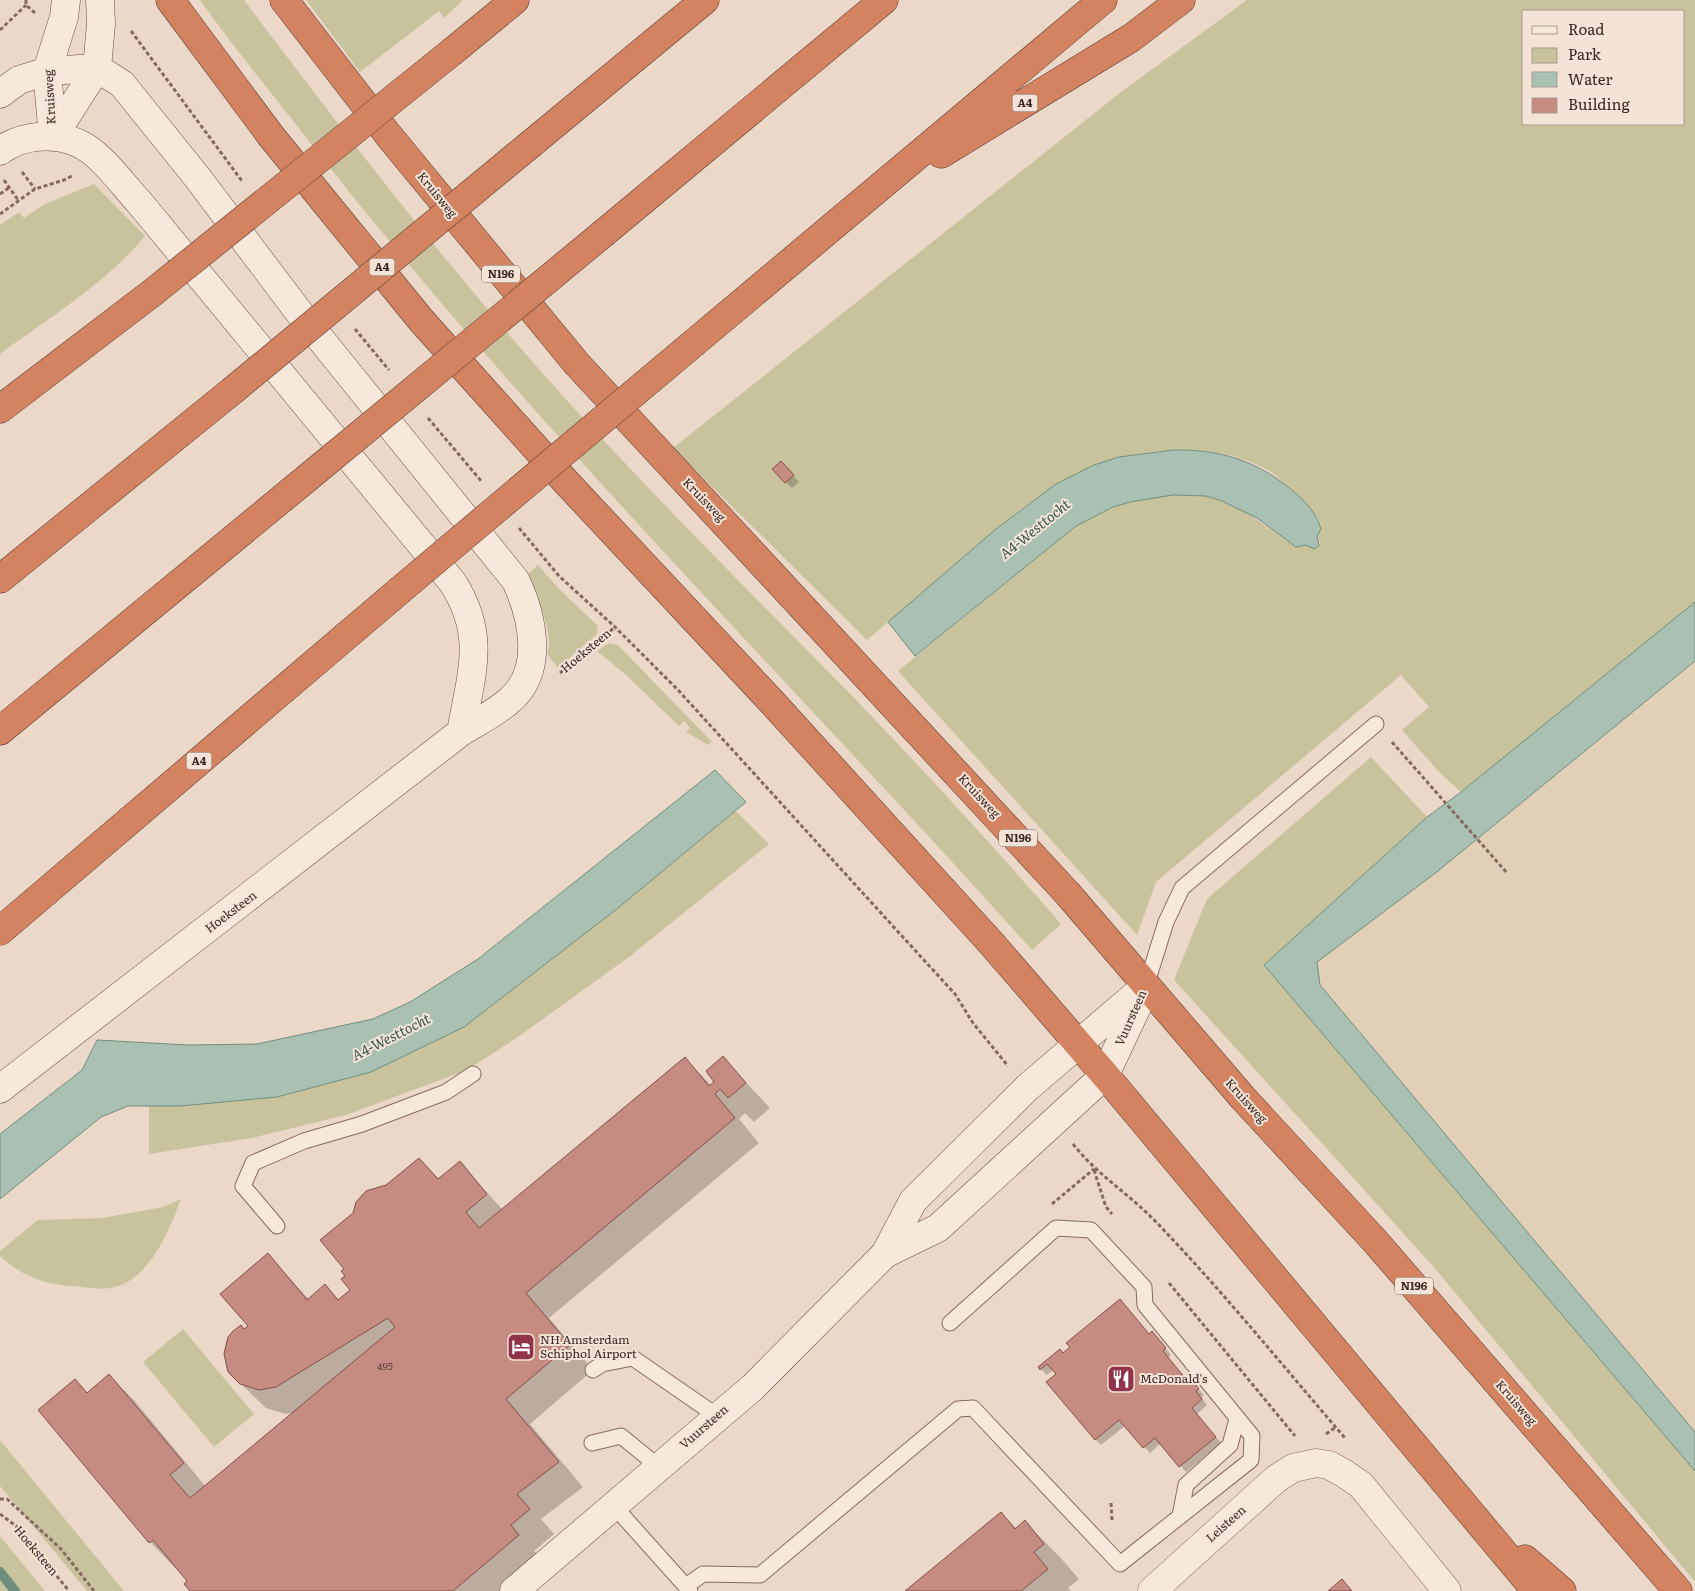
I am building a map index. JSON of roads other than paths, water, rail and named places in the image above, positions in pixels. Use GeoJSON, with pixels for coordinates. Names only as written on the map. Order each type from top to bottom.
{"type":"FeatureCollection","features":[{"type":"Feature","properties":{"kind":"highway"},"geometry":{"type":"LineString","coordinates":[[170,0],[271,136],[427,327],[567,483],[772,701],[992,944],[1105,1075],[1472,1512],[1536,1591]]}},
{"type":"Feature","properties":{"kind":"highway","name":"Kruisweg"},"geometry":{"type":"LineString","coordinates":[[284,0],[389,136],[578,364],[1008,828],[1243,1098],[1374,1240],[1678,1591]]}},
{"type":"Feature","properties":{"kind":"highway"},"geometry":{"type":"LineString","coordinates":[[3,409],[152,293],[515,0]]}},
{"type":"Feature","properties":{"kind":"highway","name":"A4"},"geometry":{"type":"LineString","coordinates":[[0,579],[232,391],[705,0]]}},
{"type":"Feature","properties":{"kind":"highway"},"geometry":{"type":"LineString","coordinates":[[0,731],[884,0]]}},
{"type":"Feature","properties":{"kind":"highway","name":"A4"},"geometry":{"type":"LineString","coordinates":[[0,931],[399,591],[1103,0]]}},
{"type":"Feature","properties":{"kind":"highway","name":"A4"},"geometry":{"type":"LineString","coordinates":[[865,200],[1131,38],[1181,0]]}},
{"type":"Feature","properties":{"kind":"highway"},"geometry":{"type":"LineString","coordinates":[[0,566],[38,548]]}},
{"type":"Feature","properties":{"kind":"highway"},"geometry":{"type":"LineString","coordinates":[[0,737],[27,709]]}},
{"type":"Feature","properties":{"kind":"highway"},"geometry":{"type":"LineString","coordinates":[[1472,1512],[1562,1591]]}},
{"type":"Feature","properties":{"kind":"street","name":"Kruisweg"},"geometry":{"type":"LineString","coordinates":[[53,137],[47,71],[64,17],[66,0]]}},
{"type":"Feature","properties":{"kind":"street","name":"Kruisweg"},"geometry":{"type":"LineString","coordinates":[[53,137],[97,68],[101,24],[100,0]]}},
{"type":"Feature","properties":{"kind":"street"},"geometry":{"type":"LineString","coordinates":[[0,94],[19,80],[47,71],[97,68]]}},
{"type":"Feature","properties":{"kind":"street","name":"Hoeksteen"},"geometry":{"type":"LineString","coordinates":[[0,1089],[461,732],[511,700],[522,685],[532,658],[532,631],[523,597],[516,581],[298,311],[147,114],[122,84],[97,68]]}},
{"type":"Feature","properties":{"kind":"street"},"geometry":{"type":"LineString","coordinates":[[0,151],[30,137],[53,137]]}},
{"type":"Feature","properties":{"kind":"street","name":"Kruisweg"},"geometry":{"type":"LineString","coordinates":[[53,137],[78,143],[97,157],[139,202],[453,583],[466,603],[474,634],[475,648],[461,732]]}},
{"type":"Feature","properties":{"kind":"street","name":"Vuursteen"},"geometry":{"type":"LineString","coordinates":[[514,1591],[753,1387],[884,1254],[913,1200],[1028,1087],[1077,1043],[1146,986]]}},
{"type":"Feature","properties":{"kind":"street","name":"Vuursteen"},"geometry":{"type":"LineString","coordinates":[[884,1254],[938,1228],[1105,1075],[1146,986]]}},
{"type":"Feature","properties":{"kind":"street","name":"Leisteen"},"geometry":{"type":"LineString","coordinates":[[1152,1591],[1276,1479],[1302,1453],[1316,1463],[1329,1465],[1361,1485],[1447,1591]]}},
{"type":"Feature","properties":{"kind":"lane"},"geometry":{"type":"LineString","coordinates":[[1146,986],[1166,922],[1182,888],[1376,724]]}},
{"type":"Feature","properties":{"kind":"lane"},"geometry":{"type":"LineString","coordinates":[[277,1226],[243,1186],[253,1163],[304,1141],[362,1124],[446,1092],[473,1074]]}},
{"type":"Feature","properties":{"kind":"lane"},"geometry":{"type":"LineString","coordinates":[[614,1506],[688,1589],[704,1574],[760,1575],[958,1409],[973,1408],[1120,1564],[1251,1460],[1252,1436],[1145,1305],[1144,1287],[1091,1230],[1056,1228],[950,1323]]}},
{"type":"Feature","properties":{"kind":"lane"},"geometry":{"type":"LineString","coordinates":[[593,1370],[602,1364],[633,1358],[717,1416]]}},
{"type":"Feature","properties":{"kind":"lane"},"geometry":{"type":"LineString","coordinates":[[1180,1516],[1186,1485],[1230,1445],[1237,1419]]}},
{"type":"Feature","properties":{"kind":"lane"},"geometry":{"type":"LineString","coordinates":[[592,1443],[621,1436],[659,1467]]}},
{"type":"Feature","properties":{"kind":"water","name":"A4-Westtocht"},"geometry":{"type":"Polygon","coordinates":[[[1173,450],[1207,452],[1238,459],[1267,472],[1281,481],[1302,499],[1317,518],[1321,529],[1317,536],[1319,546],[1314,549],[1306,545],[1296,547],[1257,518],[1222,501],[1206,496],[1173,495],[1130,502],[1113,507],[1076,526],[915,656],[888,622],[996,529],[1056,484],[1094,465],[1119,457],[1173,450]]]}},
{"type":"Feature","properties":{"kind":"water"},"geometry":{"type":"Polygon","coordinates":[[[1695,602],[1695,661],[1438,871],[1317,962],[1320,985],[1695,1432],[1695,1471],[1264,965],[1427,817],[1461,792],[1695,602]]]}},
{"type":"Feature","properties":{"kind":"water","name":"A4-Westtocht"},"geometry":{"type":"Polygon","coordinates":[[[715,770],[746,802],[618,908],[464,1027],[371,1072],[277,1097],[180,1106],[128,1106],[101,1117],[0,1199],[0,1134],[82,1070],[97,1040],[188,1045],[257,1044],[373,1019],[410,1002],[478,959],[715,770]]]}},
{"type":"Feature","properties":{"kind":"waterway"},"geometry":{"type":"LineString","coordinates":[[0,1572],[15,1591]]}},
{"type":"Feature","properties":{"kind":"place","name":"NH Amsterdam Schiphol Airport"},"geometry":{"type":"Point","coordinates":[521,1347]}},
{"type":"Feature","properties":{"kind":"place","name":"McDonald's"},"geometry":{"type":"Point","coordinates":[1121,1379]}}]}
